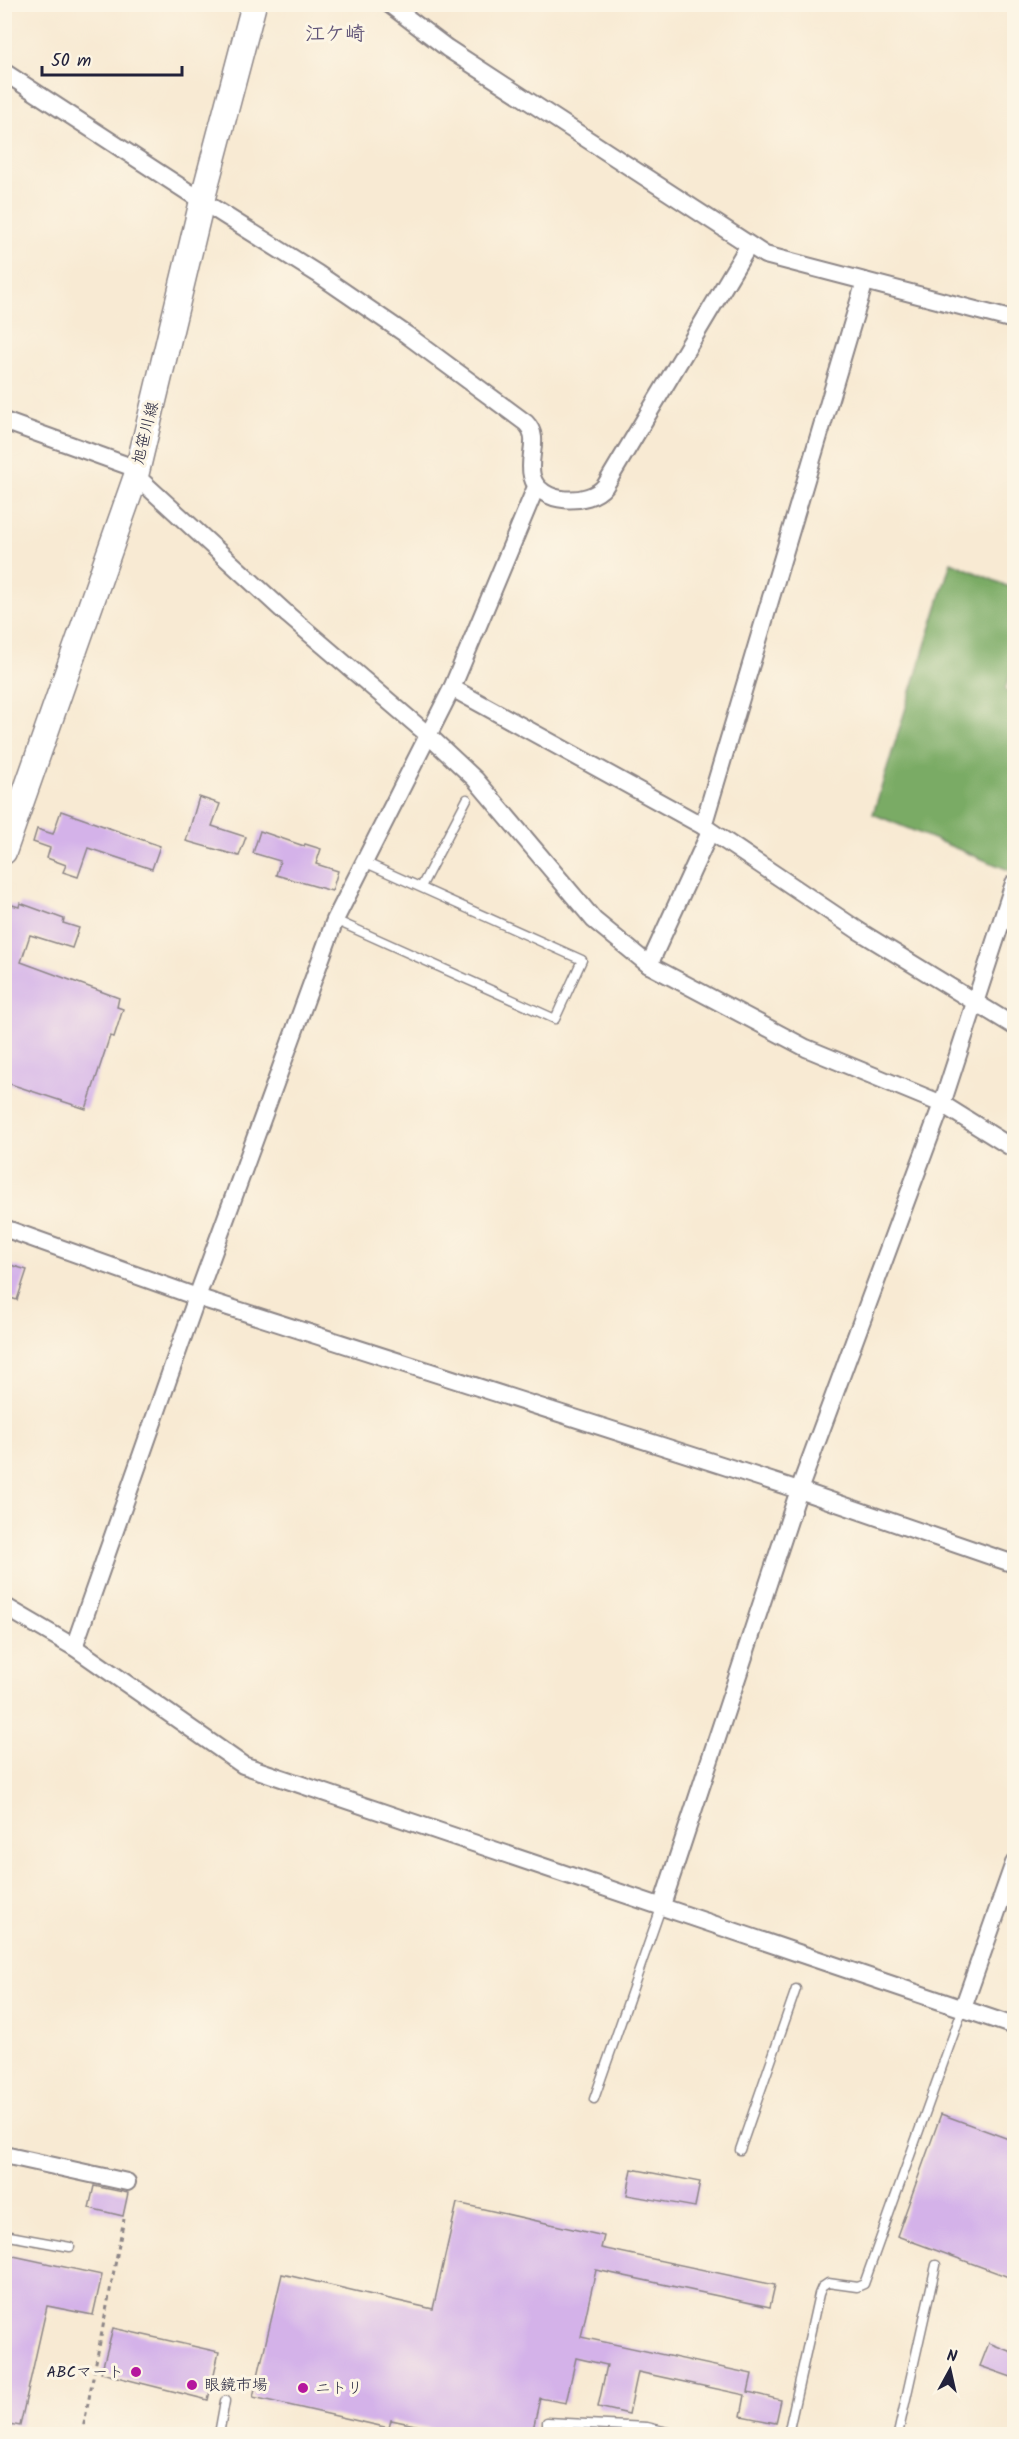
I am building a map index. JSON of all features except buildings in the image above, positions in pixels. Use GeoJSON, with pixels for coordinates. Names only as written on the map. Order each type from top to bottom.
{"type":"FeatureCollection","features":[{"type":"Feature","properties":{"kind":"main road","name":"旭笹川線"},"geometry":{"type":"LineString","coordinates":[[6,846],[136,472],[202,201],[254,4]]}},
{"type":"Feature","properties":{"kind":"street"},"geometry":{"type":"LineString","coordinates":[[389,4],[447,48],[765,255],[1014,320]]}},
{"type":"Feature","properties":{"kind":"street"},"geometry":{"type":"LineString","coordinates":[[4,72],[318,274],[526,423],[532,429],[534,438],[531,469],[536,487],[452,688],[334,920],[74,1647]]}},
{"type":"Feature","properties":{"kind":"street"},"geometry":{"type":"LineString","coordinates":[[536,487],[555,497],[567,500],[581,499],[600,492],[749,245]]}},
{"type":"Feature","properties":{"kind":"street"},"geometry":{"type":"LineString","coordinates":[[649,965],[707,829],[866,281]]}},
{"type":"Feature","properties":{"kind":"street"},"geometry":{"type":"LineString","coordinates":[[4,421],[136,472],[288,615],[427,734],[475,779],[594,920],[649,965],[806,1048],[942,1104],[1014,1149]]}},
{"type":"Feature","properties":{"kind":"street"},"geometry":{"type":"LineString","coordinates":[[452,688],[707,829],[859,932],[1014,1026]]}},
{"type":"Feature","properties":{"kind":"street"},"geometry":{"type":"LineString","coordinates":[[663,1905],[799,1490],[942,1104],[1014,883]]}},
{"type":"Feature","properties":{"kind":"street"},"geometry":{"type":"LineString","coordinates":[[4,1228],[197,1298],[799,1490],[1014,1564]]}},
{"type":"Feature","properties":{"kind":"street"},"geometry":{"type":"LineString","coordinates":[[4,1606],[74,1647],[243,1765],[663,1905],[1014,2026]]}},
{"type":"Feature","properties":{"kind":"street"},"geometry":{"type":"LineString","coordinates":[[963,2008],[1014,1863]]}},
{"type":"Feature","properties":{"kind":"street"},"geometry":{"type":"LineString","coordinates":[[4,2156],[127,2182]]}},
{"type":"Feature","properties":{"kind":"lane"},"geometry":{"type":"LineString","coordinates":[[421,887],[467,799]]}},
{"type":"Feature","properties":{"kind":"lane"},"geometry":{"type":"LineString","coordinates":[[334,920],[555,1019],[582,960],[363,861]]}},
{"type":"Feature","properties":{"kind":"lane"},"geometry":{"type":"LineString","coordinates":[[594,2099],[663,1905]]}},
{"type":"Feature","properties":{"kind":"lane"},"geometry":{"type":"LineString","coordinates":[[740,2150],[795,1989]]}},
{"type":"Feature","properties":{"kind":"lane"},"geometry":{"type":"LineString","coordinates":[[788,2434],[819,2294],[822,2287],[828,2283],[857,2287],[864,2284],[875,2260],[963,2008]]}},
{"type":"Feature","properties":{"kind":"lane"},"geometry":{"type":"LineString","coordinates":[[4,2235],[70,2247]]}},
{"type":"Feature","properties":{"kind":"lane"},"geometry":{"type":"LineString","coordinates":[[898,2434],[936,2265]]}},
{"type":"Feature","properties":{"kind":"lane"},"geometry":{"type":"LineString","coordinates":[[219,2434],[225,2401]]}},
{"type":"Feature","properties":{"kind":"lane"},"geometry":{"type":"LineString","coordinates":[[547,2434],[547,2422],[647,2427],[676,2434]]}},
{"type":"Feature","properties":{"kind":"path"},"geometry":{"type":"LineString","coordinates":[[82,2434],[124,2219]]}},
{"type":"Feature","properties":{"kind":"green space"},"geometry":{"type":"Polygon","coordinates":[[[951,562],[1014,589],[1014,664],[1005,690],[1014,696],[1014,861],[1011,871],[873,814],[951,562]]]}},
{"type":"Feature","properties":{"kind":"place","name":"ABCマート"},"geometry":{"type":"Point","coordinates":[136,2372]}},
{"type":"Feature","properties":{"kind":"place","name":"眼鏡市場"},"geometry":{"type":"Point","coordinates":[192,2385]}},
{"type":"Feature","properties":{"kind":"place","name":"ニトリ"},"geometry":{"type":"Point","coordinates":[303,2388]}},
{"type":"Feature","properties":{"kind":"district","name":"江ケ崎"},"geometry":{"type":"Point","coordinates":[335,35]}}]}
